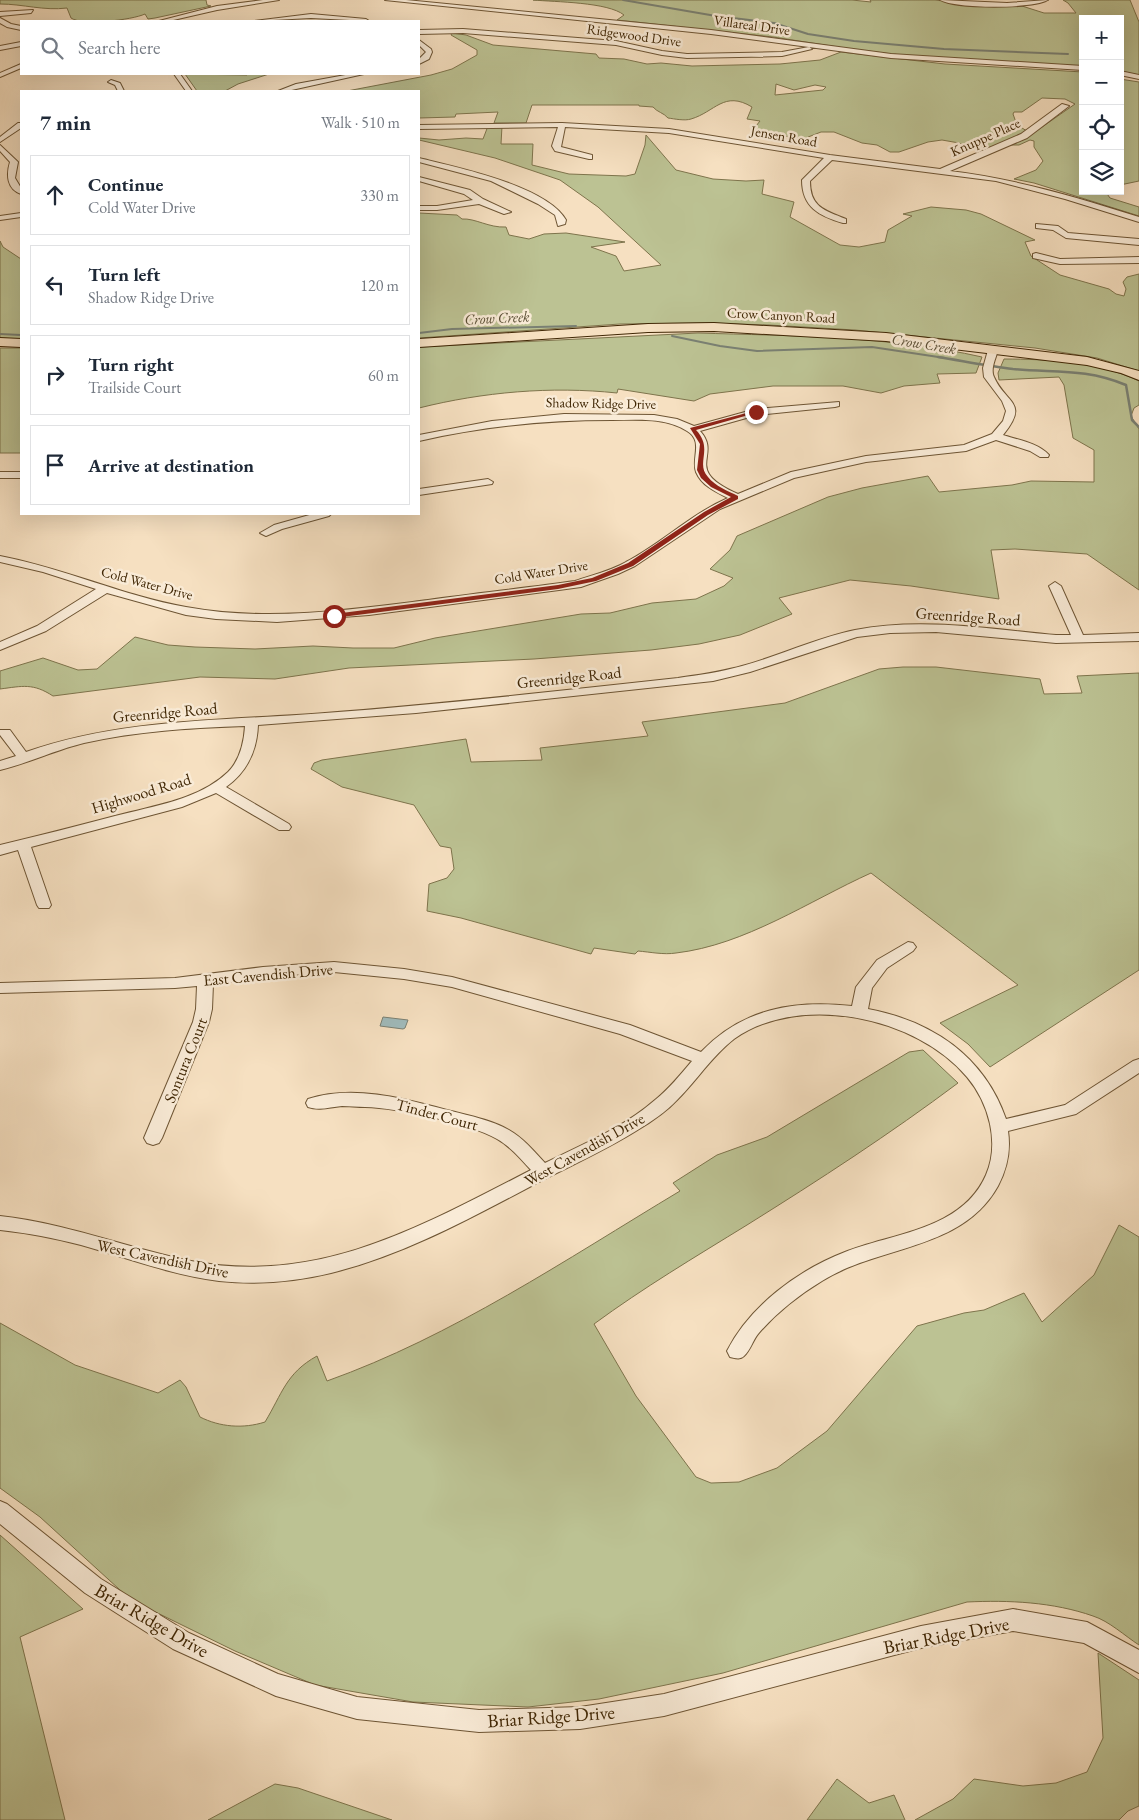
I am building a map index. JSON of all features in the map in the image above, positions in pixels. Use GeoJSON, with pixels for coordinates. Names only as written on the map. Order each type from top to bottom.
{"type":"FeatureCollection","features":[{"type":"Feature","properties":{"kind":"main road","name":"Crow Canyon Road"},"geometry":{"type":"LineString","coordinates":[[420,343],[696,326],[851,334],[993,350],[1102,364],[1139,376]]}},
{"type":"Feature","properties":{"kind":"main road"},"geometry":{"type":"LineString","coordinates":[[0,342],[20,343]]}},
{"type":"Feature","properties":{"kind":"street"},"geometry":{"type":"LineString","coordinates":[[166,20],[240,2],[276,0]]}},
{"type":"Feature","properties":{"kind":"street","name":"Villareal Drive"},"geometry":{"type":"LineString","coordinates":[[388,0],[758,37],[933,60],[1079,68]]}},
{"type":"Feature","properties":{"kind":"street"},"geometry":{"type":"LineString","coordinates":[[943,0],[992,6],[1027,4],[1045,0]]}},
{"type":"Feature","properties":{"kind":"street"},"geometry":{"type":"LineString","coordinates":[[0,14],[31,11]]}},
{"type":"Feature","properties":{"kind":"street"},"geometry":{"type":"LineString","coordinates":[[268,20],[311,16],[355,20]]}},
{"type":"Feature","properties":{"kind":"street"},"geometry":{"type":"LineString","coordinates":[[0,20],[9,26]]}},
{"type":"Feature","properties":{"kind":"street"},"geometry":{"type":"LineString","coordinates":[[0,28],[9,26],[20,28]]}},
{"type":"Feature","properties":{"kind":"street","name":"Ridgewood Drive"},"geometry":{"type":"LineString","coordinates":[[420,32],[463,31],[606,42],[687,56],[782,54],[801,52],[815,46]]}},
{"type":"Feature","properties":{"kind":"street"},"geometry":{"type":"LineString","coordinates":[[420,43],[429,50],[430,54],[420,62]]}},
{"type":"Feature","properties":{"kind":"street"},"geometry":{"type":"LineString","coordinates":[[0,48],[20,44]]}},
{"type":"Feature","properties":{"kind":"street"},"geometry":{"type":"LineString","coordinates":[[0,75],[20,66]]}},
{"type":"Feature","properties":{"kind":"street"},"geometry":{"type":"LineString","coordinates":[[1124,74],[1139,77]]}},
{"type":"Feature","properties":{"kind":"street"},"geometry":{"type":"LineString","coordinates":[[178,75],[187,90]]}},
{"type":"Feature","properties":{"kind":"street"},"geometry":{"type":"LineString","coordinates":[[284,90],[354,75]]}},
{"type":"Feature","properties":{"kind":"street"},"geometry":{"type":"LineString","coordinates":[[111,82],[118,84],[118,90]]}},
{"type":"Feature","properties":{"kind":"street","name":"Knuppe Place"},"geometry":{"type":"LineString","coordinates":[[940,172],[1024,136],[1065,106]]}},
{"type":"Feature","properties":{"kind":"street"},"geometry":{"type":"LineString","coordinates":[[562,125],[556,146],[558,149],[589,157]]}},
{"type":"Feature","properties":{"kind":"street","name":"Jensen Road"},"geometry":{"type":"LineString","coordinates":[[420,127],[562,125],[669,131],[830,157],[1013,183],[1068,197],[1139,220]]}},
{"type":"Feature","properties":{"kind":"street"},"geometry":{"type":"LineString","coordinates":[[0,140],[19,128]]}},
{"type":"Feature","properties":{"kind":"street"},"geometry":{"type":"LineString","coordinates":[[0,147],[14,162],[10,176],[11,181],[20,191]]}},
{"type":"Feature","properties":{"kind":"street"},"geometry":{"type":"LineString","coordinates":[[830,157],[806,180],[808,200],[814,208],[843,220]]}},
{"type":"Feature","properties":{"kind":"street"},"geometry":{"type":"LineString","coordinates":[[420,160],[494,179],[515,188],[558,214],[562,220],[561,224]]}},
{"type":"Feature","properties":{"kind":"street"},"geometry":{"type":"LineString","coordinates":[[420,175],[442,166]]}},
{"type":"Feature","properties":{"kind":"street"},"geometry":{"type":"LineString","coordinates":[[420,179],[467,192],[480,201],[507,212]]}},
{"type":"Feature","properties":{"kind":"street"},"geometry":{"type":"LineString","coordinates":[[420,208],[437,208],[480,201]]}},
{"type":"Feature","properties":{"kind":"street"},"geometry":{"type":"LineString","coordinates":[[0,218],[20,215]]}},
{"type":"Feature","properties":{"kind":"street"},"geometry":{"type":"LineString","coordinates":[[1039,226],[1061,230],[1066,235],[1139,242]]}},
{"type":"Feature","properties":{"kind":"street"},"geometry":{"type":"LineString","coordinates":[[1036,256],[1044,260],[1059,261],[1115,258],[1139,260]]}},
{"type":"Feature","properties":{"kind":"street"},"geometry":{"type":"LineString","coordinates":[[993,350],[989,365],[989,378],[1007,401],[1010,411],[1008,422],[996,436],[1044,455]]}},
{"type":"Feature","properties":{"kind":"street"},"geometry":{"type":"LineString","coordinates":[[692,430],[756,412],[834,404]]}},
{"type":"Feature","properties":{"kind":"street","name":"Shadow Ridge Drive"},"geometry":{"type":"LineString","coordinates":[[420,438],[478,424],[564,416],[649,417],[673,421],[692,430]]}},
{"type":"Feature","properties":{"kind":"street"},"geometry":{"type":"LineString","coordinates":[[692,430],[701,438],[703,444],[700,470],[704,478],[736,498]]}},
{"type":"Feature","properties":{"kind":"street","name":"Cold Water Drive"},"geometry":{"type":"LineString","coordinates":[[0,559],[46,569],[141,600],[187,611],[257,618],[334,616],[558,587],[594,579],[630,564],[706,513],[791,475],[837,464],[890,456],[950,451],[974,445],[996,436]]}},
{"type":"Feature","properties":{"kind":"street"},"geometry":{"type":"LineString","coordinates":[[0,476],[20,475]]}},
{"type":"Feature","properties":{"kind":"street"},"geometry":{"type":"LineString","coordinates":[[420,492],[488,482]]}},
{"type":"Feature","properties":{"kind":"street"},"geometry":{"type":"LineString","coordinates":[[266,533],[278,527],[320,515]]}},
{"type":"Feature","properties":{"kind":"street"},"geometry":{"type":"LineString","coordinates":[[1055,586],[1079,639]]}},
{"type":"Feature","properties":{"kind":"street"},"geometry":{"type":"LineString","coordinates":[[0,646],[29,635],[64,616],[105,588]]}},
{"type":"Feature","properties":{"kind":"street","name":"Greenridge Road"},"geometry":{"type":"LineString","coordinates":[[0,766],[75,741],[134,730],[348,715],[713,677],[755,666],[855,634],[890,629],[936,628],[1035,638],[1139,637]]}},
{"type":"Feature","properties":{"kind":"street","name":"Highwood Road"},"geometry":{"type":"LineString","coordinates":[[0,850],[180,803],[215,787],[234,774],[246,756],[250,748],[252,723]]}},
{"type":"Feature","properties":{"kind":"street"},"geometry":{"type":"LineString","coordinates":[[5,733],[24,758]]}},
{"type":"Feature","properties":{"kind":"street"},"geometry":{"type":"LineString","coordinates":[[215,787],[284,826]]}},
{"type":"Feature","properties":{"kind":"street"},"geometry":{"type":"LineString","coordinates":[[23,844],[44,905]]}},
{"type":"Feature","properties":{"kind":"street"},"geometry":{"type":"LineString","coordinates":[[859,1014],[864,987],[882,964],[908,947]]}},
{"type":"Feature","properties":{"kind":"street","name":"East Cavendish Drive"},"geometry":{"type":"LineString","coordinates":[[0,988],[125,985],[205,979],[263,972],[334,968],[432,978],[624,1030],[662,1042],[703,1059]]}},
{"type":"Feature","properties":{"kind":"street","name":"Sontura Court"},"geometry":{"type":"LineString","coordinates":[[153,1138],[201,1022],[204,1010],[205,979]]}},
{"type":"Feature","properties":{"kind":"street","name":"West Cavendish Drive"},"geometry":{"type":"LineString","coordinates":[[0,1223],[50,1231],[218,1273],[256,1275],[294,1272],[352,1261],[391,1248],[435,1227],[609,1139],[641,1120],[668,1098],[703,1059],[744,1025],[804,1010],[832,1010],[893,1021],[921,1032],[955,1055],[972,1071],[989,1094],[1000,1127],[1002,1148],[998,1170],[987,1188],[972,1206],[957,1219],[926,1234],[866,1252],[836,1264],[774,1308],[751,1327],[736,1352]]}},
{"type":"Feature","properties":{"kind":"street"},"geometry":{"type":"LineString","coordinates":[[1000,1127],[1070,1110],[1139,1065]]}},
{"type":"Feature","properties":{"kind":"street","name":"Tinder Court"},"geometry":{"type":"LineString","coordinates":[[314,1103],[342,1100],[380,1100],[482,1125],[504,1135],[520,1147],[543,1172]]}},
{"type":"Feature","properties":{"kind":"street","name":"Briar Ridge Drive"},"geometry":{"type":"LineString","coordinates":[[0,1511],[93,1586],[181,1641],[276,1685],[357,1708],[479,1721],[580,1718],[664,1705],[921,1637],[1013,1620],[1087,1633],[1139,1662]]}},
{"type":"Feature","properties":{"kind":"green space"},"geometry":{"type":"Polygon","coordinates":[[[0,0],[206,0],[207,5],[211,6],[148,19],[145,14],[119,20],[77,20],[71,18],[67,8],[50,9],[0,4],[0,0]]]}},
{"type":"Feature","properties":{"kind":"green space"},"geometry":{"type":"Polygon","coordinates":[[[533,0],[852,0],[871,2],[870,0],[935,0],[984,6],[1022,6],[1044,13],[1076,13],[1063,0],[1130,0],[1139,22],[1139,75],[1124,72],[1124,15],[1079,15],[1079,67],[909,56],[773,37],[617,20],[624,15],[606,7],[581,3],[533,0]]]}},
{"type":"Feature","properties":{"kind":"green space"},"geometry":{"type":"Polygon","coordinates":[[[452,33],[466,35],[493,45],[596,54],[599,58],[624,59],[647,64],[661,63],[692,66],[780,64],[820,60],[841,52],[945,64],[1079,72],[1079,195],[1108,195],[1110,198],[1139,207],[1139,216],[1034,183],[1014,179],[1036,170],[1043,161],[1034,147],[1034,141],[1030,140],[1019,145],[972,149],[959,143],[942,140],[928,142],[899,152],[890,152],[877,145],[862,143],[834,132],[821,132],[803,139],[752,131],[760,121],[747,119],[752,107],[742,102],[734,101],[727,101],[699,116],[686,120],[668,118],[653,107],[639,105],[532,105],[526,123],[494,123],[498,112],[456,114],[455,117],[420,118],[420,90],[352,90],[431,75],[452,69],[477,55],[477,50],[451,35],[452,33]],[[776,84],[775,95],[823,90],[826,87],[815,85],[794,90],[776,84]],[[1042,98],[1022,112],[1014,112],[1013,114],[1017,125],[1032,134],[1075,104],[1065,99],[1042,98]]]}},
{"type":"Feature","properties":{"kind":"green space"},"geometry":{"type":"Polygon","coordinates":[[[186,75],[266,75],[238,84],[227,90],[196,90],[186,75]]]}},
{"type":"Feature","properties":{"kind":"green space"},"geometry":{"type":"Polygon","coordinates":[[[1124,80],[1139,82],[1139,181],[1124,184],[1124,80]]]}},
{"type":"Feature","properties":{"kind":"green space"},"geometry":{"type":"Polygon","coordinates":[[[488,126],[502,126],[501,144],[533,144],[532,165],[569,174],[626,176],[635,174],[645,145],[646,135],[676,170],[713,179],[764,180],[762,194],[794,202],[790,217],[840,245],[859,247],[885,242],[888,230],[912,216],[903,214],[931,207],[966,210],[981,214],[1035,240],[1025,242],[1031,256],[1060,275],[1109,289],[1116,294],[1124,296],[1126,289],[1123,282],[1127,277],[1139,274],[1139,371],[1097,358],[1035,348],[855,330],[769,325],[705,323],[620,324],[420,338],[420,213],[457,215],[462,219],[506,227],[509,235],[529,239],[544,234],[566,233],[625,242],[591,247],[616,256],[624,271],[661,265],[598,207],[560,180],[495,158],[420,140],[420,138],[439,140],[483,139],[488,126]]]}},
{"type":"Feature","properties":{"kind":"green space"},"geometry":{"type":"Polygon","coordinates":[[[0,241],[3,247],[20,258],[20,339],[0,338],[0,241]]]}},
{"type":"Feature","properties":{"kind":"green space"},"geometry":{"type":"Polygon","coordinates":[[[698,333],[841,338],[912,345],[982,357],[976,373],[937,374],[940,383],[904,386],[881,393],[843,386],[773,386],[710,394],[694,401],[618,389],[617,393],[542,390],[492,394],[420,408],[420,347],[698,333]]]}},
{"type":"Feature","properties":{"kind":"green space"},"geometry":{"type":"Polygon","coordinates":[[[0,348],[20,348],[20,453],[0,453],[0,348]]]}},
{"type":"Feature","properties":{"kind":"green space"},"geometry":{"type":"Polygon","coordinates":[[[1004,359],[1073,363],[1108,370],[1139,381],[1139,405],[1134,408],[1131,416],[1139,429],[1139,590],[1087,554],[1015,549],[991,550],[999,599],[911,586],[850,580],[779,598],[792,614],[740,635],[699,644],[651,650],[534,659],[349,668],[275,679],[200,677],[53,696],[40,689],[28,686],[0,689],[0,671],[43,658],[78,670],[97,669],[135,637],[168,645],[195,647],[255,649],[313,646],[394,648],[435,638],[581,614],[610,613],[652,603],[696,599],[724,586],[733,578],[710,569],[730,550],[737,536],[828,497],[862,488],[928,476],[939,492],[1012,485],[1031,481],[1094,482],[1094,450],[1073,438],[1064,385],[1059,377],[999,380],[998,373],[1004,359]]]}},
{"type":"Feature","properties":{"kind":"green space"},"geometry":{"type":"Polygon","coordinates":[[[936,667],[1040,679],[1044,694],[1082,693],[1077,676],[1139,673],[1139,970],[990,1067],[968,1044],[940,1023],[1018,985],[871,873],[752,932],[727,941],[671,954],[638,951],[635,954],[594,948],[591,954],[461,918],[427,911],[429,884],[447,878],[454,869],[451,848],[440,846],[414,805],[342,787],[311,769],[314,763],[322,760],[466,739],[471,762],[542,760],[540,748],[648,736],[642,722],[785,703],[879,669],[936,667]]]}},
{"type":"Feature","properties":{"kind":"green space"},"geometry":{"type":"Polygon","coordinates":[[[923,1050],[958,1083],[854,1156],[650,1285],[594,1324],[636,1396],[696,1477],[711,1483],[739,1482],[777,1468],[827,1431],[917,1326],[964,1313],[984,1310],[1024,1293],[1042,1322],[1094,1275],[1119,1225],[1139,1237],[1139,1645],[1105,1621],[1078,1611],[1031,1603],[967,1602],[723,1673],[599,1699],[528,1707],[413,1702],[315,1685],[235,1651],[131,1600],[40,1517],[0,1488],[0,1323],[75,1365],[158,1393],[180,1380],[186,1387],[200,1417],[216,1423],[248,1426],[265,1422],[291,1377],[317,1356],[327,1381],[374,1363],[419,1342],[508,1295],[680,1191],[673,1183],[717,1155],[767,1137],[909,1052],[923,1050]]]}},
{"type":"Feature","properties":{"kind":"green space"},"geometry":{"type":"Polygon","coordinates":[[[0,1535],[83,1609],[20,1637],[65,1820],[0,1820],[0,1535]]]}},
{"type":"Feature","properties":{"kind":"green space"},"geometry":{"type":"Polygon","coordinates":[[[1098,1653],[1139,1680],[1139,1806],[1128,1811],[1119,1820],[915,1820],[953,1799],[974,1779],[1023,1786],[1056,1783],[1087,1772],[1103,1738],[1098,1653]]]}},
{"type":"Feature","properties":{"kind":"green space"},"geometry":{"type":"Polygon","coordinates":[[[837,1779],[869,1803],[894,1795],[905,1820],[807,1820],[837,1779]]]}},
{"type":"Feature","properties":{"kind":"green space"},"geometry":{"type":"Polygon","coordinates":[[[275,1784],[298,1788],[392,1820],[208,1820],[275,1784]]]}},
{"type":"Feature","properties":{"kind":"water"},"geometry":{"type":"Polygon","coordinates":[[[383,1017],[408,1020],[403,1029],[380,1026],[383,1017]]]}},
{"type":"Feature","properties":{"kind":"waterway"},"geometry":{"type":"LineString","coordinates":[[623,0],[716,16],[774,23],[808,34],[854,41],[944,49],[1068,54]]}},
{"type":"Feature","properties":{"kind":"waterway","name":"Crow Creek"},"geometry":{"type":"LineString","coordinates":[[420,333],[452,329],[576,326]]}},
{"type":"Feature","properties":{"kind":"waterway","name":"Crow Creek"},"geometry":{"type":"LineString","coordinates":[[0,334],[20,335]]}},
{"type":"Feature","properties":{"kind":"waterway","name":"Crow Creek"},"geometry":{"type":"LineString","coordinates":[[672,336],[720,346],[757,351],[872,347],[945,358]]}},
{"type":"Feature","properties":{"kind":"waterway","name":"Crow Creek"},"geometry":{"type":"LineString","coordinates":[[938,357],[1013,369],[1070,372],[1097,376],[1126,385],[1132,420],[1139,427]]}},
{"type":"Feature","properties":{"kind":"route"},"geometry":{"type":"LineString","coordinates":[[334,616],[558,587],[576,584],[614,572],[641,558],[706,513],[736,498],[704,478],[700,470],[703,444],[701,438],[692,430],[756,412]]}}]}
